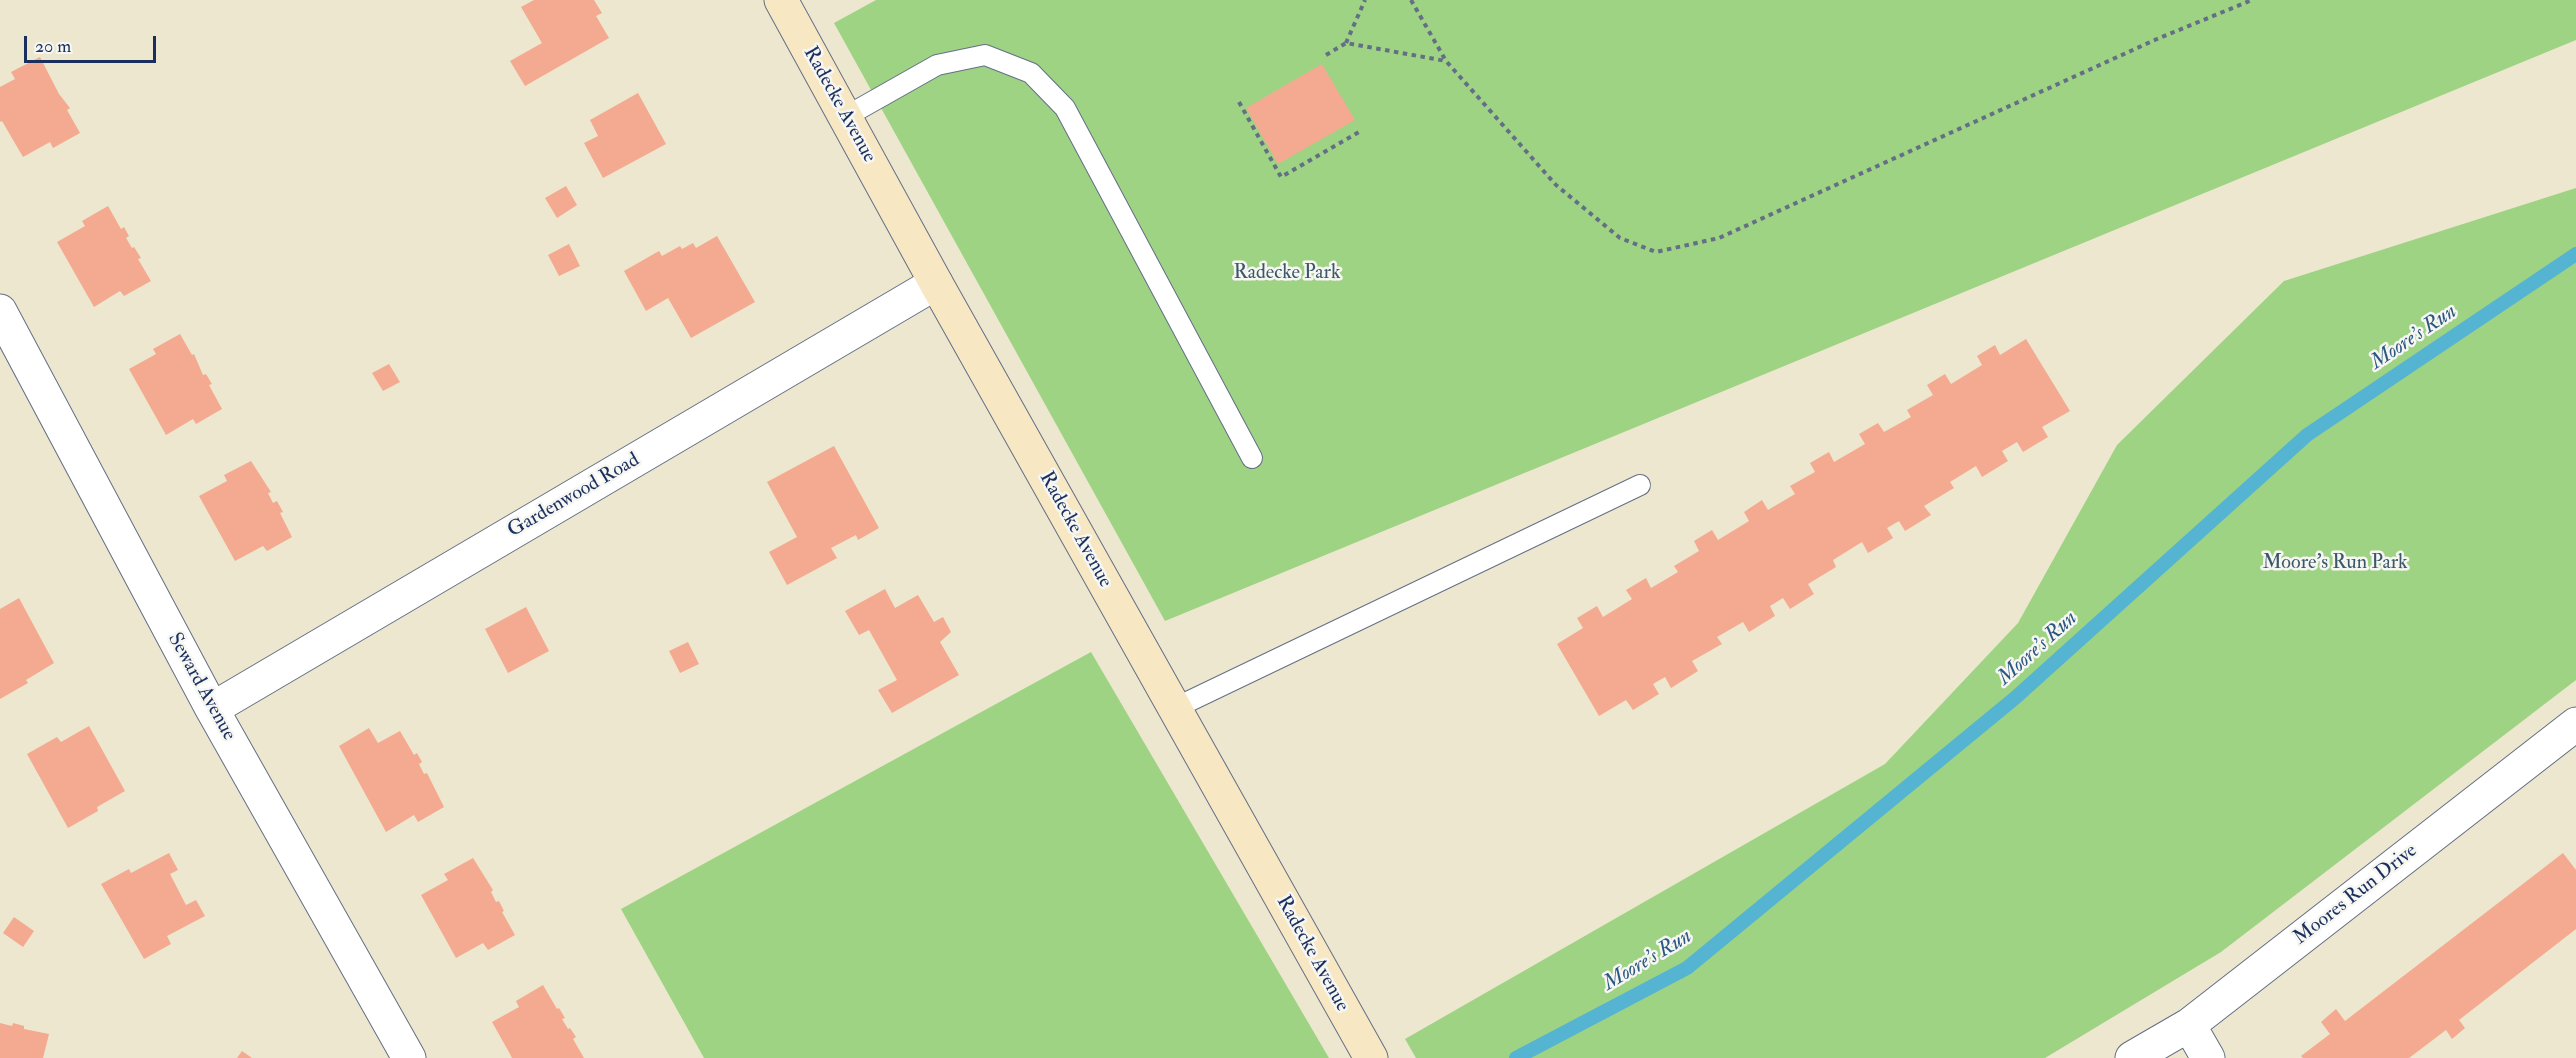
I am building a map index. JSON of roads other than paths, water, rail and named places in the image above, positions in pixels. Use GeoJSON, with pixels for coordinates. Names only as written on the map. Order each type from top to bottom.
{"type":"FeatureCollection","features":[{"type":"Feature","properties":{"kind":"street","name":"Radecke Avenue"},"geometry":{"type":"LineString","coordinates":[[781,0],[936,283],[1368,1052]]}},
{"type":"Feature","properties":{"kind":"street","name":"Gardenwood Road"},"geometry":{"type":"LineString","coordinates":[[212,709],[936,283]]}},
{"type":"Feature","properties":{"kind":"street","name":"Seward Avenue"},"geometry":{"type":"LineString","coordinates":[[0,311],[212,709],[409,1058]]}},
{"type":"Feature","properties":{"kind":"street","name":"Moores Run Drive"},"geometry":{"type":"LineString","coordinates":[[2132,1058],[2188,1025],[2576,724]]}},
{"type":"Feature","properties":{"kind":"street"},"geometry":{"type":"LineString","coordinates":[[2188,1025],[2208,1058]]}},
{"type":"Feature","properties":{"kind":"lane"},"geometry":{"type":"LineString","coordinates":[[845,117],[937,65],[985,55],[1031,73],[1065,108],[1252,458]]}},
{"type":"Feature","properties":{"kind":"lane"},"geometry":{"type":"LineString","coordinates":[[1174,708],[1640,485]]}},
{"type":"Feature","properties":{"kind":"waterway","name":"Moore's Run"},"geometry":{"type":"LineString","coordinates":[[1516,1058],[1687,968],[2015,698],[2307,435],[2576,254]]}},
{"type":"Feature","properties":{"kind":"park label","name":"Radecke Park"},"geometry":{"type":"Point","coordinates":[1287,274]}},
{"type":"Feature","properties":{"kind":"park label","name":"Moore's Run Park"},"geometry":{"type":"Point","coordinates":[2335,564]}}]}
